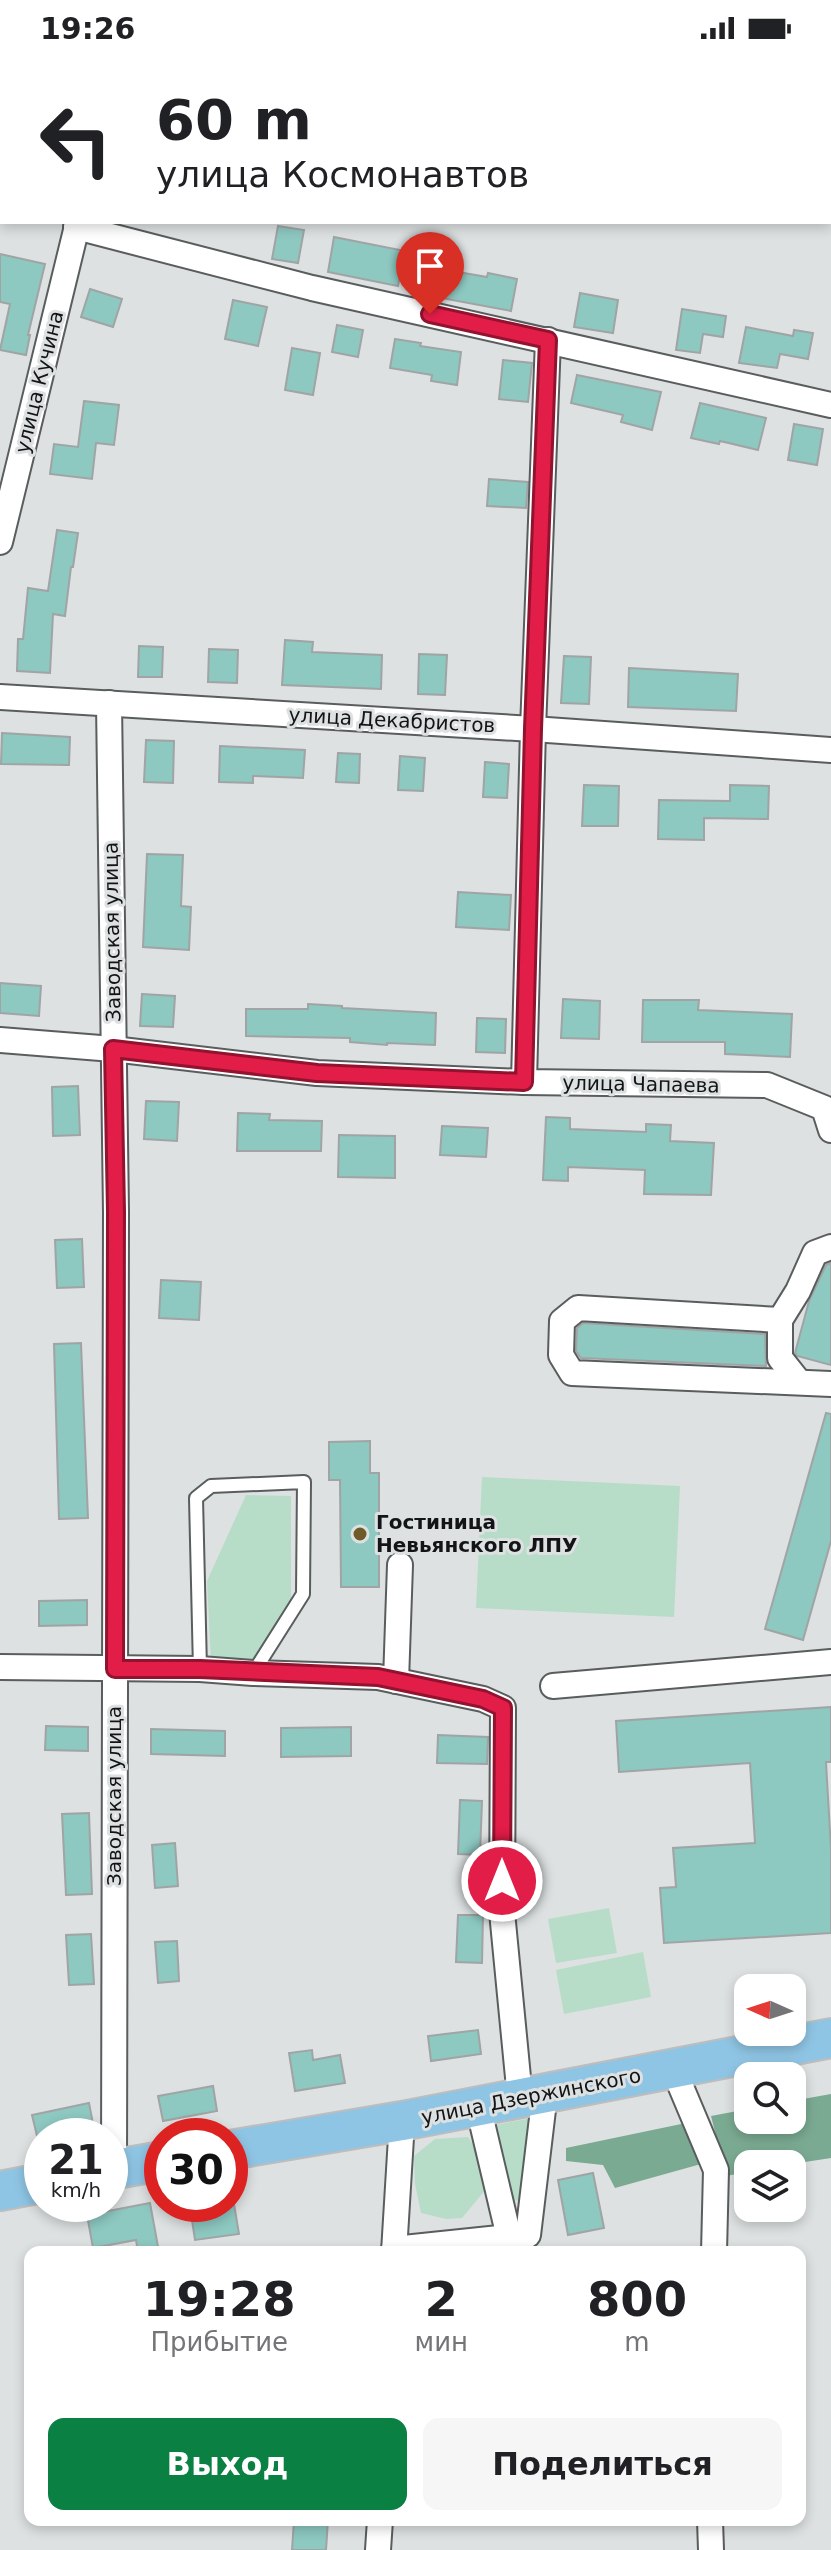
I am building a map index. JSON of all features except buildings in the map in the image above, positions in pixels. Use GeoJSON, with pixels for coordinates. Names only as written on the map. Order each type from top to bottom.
{"type":"FeatureCollection","features":[{"type":"Feature","properties":{"kind":"main road","name":"улица Дзержинского"},"geometry":{"type":"LineString","coordinates":[[248,2147],[402,2121],[831,2038]]}},
{"type":"Feature","properties":{"kind":"main road"},"geometry":{"type":"LineString","coordinates":[[0,2191],[24,2186]]}},
{"type":"Feature","properties":{"kind":"street"},"geometry":{"type":"LineString","coordinates":[[77,225],[312,288],[831,405]]}},
{"type":"Feature","properties":{"kind":"street","name":"улица Кучина"},"geometry":{"type":"LineString","coordinates":[[0,542],[77,225]]}},
{"type":"Feature","properties":{"kind":"street"},"geometry":{"type":"LineString","coordinates":[[524,1082],[533,729],[548,340]]}},
{"type":"Feature","properties":{"kind":"street","name":"улица Декабристов"},"geometry":{"type":"LineString","coordinates":[[0,697],[831,750]]}},
{"type":"Feature","properties":{"kind":"street","name":"Заводская улица"},"geometry":{"type":"LineString","coordinates":[[109,703],[116,1212],[112,2118]]}},
{"type":"Feature","properties":{"kind":"street","name":"улица Чапаева"},"geometry":{"type":"LineString","coordinates":[[0,1040],[113,1049],[317,1073],[524,1082],[767,1085],[824,1108],[831,1130]]}},
{"type":"Feature","properties":{"kind":"street"},"geometry":{"type":"LineString","coordinates":[[799,1382],[780,1358],[780,1320],[798,1291],[815,1253],[831,1247]]}},
{"type":"Feature","properties":{"kind":"street"},"geometry":{"type":"LineString","coordinates":[[780,1320],[578,1308],[562,1321],[561,1355],[572,1373],[831,1384]]}},
{"type":"Feature","properties":{"kind":"street"},"geometry":{"type":"LineString","coordinates":[[396,1681],[400,1565]]}},
{"type":"Feature","properties":{"kind":"street"},"geometry":{"type":"LineString","coordinates":[[553,1686],[831,1662]]}},
{"type":"Feature","properties":{"kind":"street"},"geometry":{"type":"LineString","coordinates":[[0,1667],[200,1669],[378,1677],[483,1699],[503,1708],[502,1912],[533,2095],[528,2235],[435,2246]]}},
{"type":"Feature","properties":{"kind":"street"},"geometry":{"type":"LineString","coordinates":[[673,2068],[716,2170],[714,2246]]}},
{"type":"Feature","properties":{"kind":"street"},"geometry":{"type":"LineString","coordinates":[[478,2106],[509,2237]]}},
{"type":"Feature","properties":{"kind":"street"},"geometry":{"type":"LineString","coordinates":[[394,2246],[402,2121]]}},
{"type":"Feature","properties":{"kind":"street"},"geometry":{"type":"LineString","coordinates":[[378,2550],[380,2526]]}},
{"type":"Feature","properties":{"kind":"street"},"geometry":{"type":"LineString","coordinates":[[710,2526],[711,2550]]}},
{"type":"Feature","properties":{"kind":"lane"},"geometry":{"type":"LineString","coordinates":[[200,1669],[196,1498],[211,1486],[304,1482],[303,1594],[253,1673]]}},
{"type":"Feature","properties":{"kind":"green space"},"geometry":{"type":"Polygon","coordinates":[[[482,1477],[680,1486],[674,1617],[476,1608],[482,1477]]]}},
{"type":"Feature","properties":{"kind":"green space"},"geometry":{"type":"Polygon","coordinates":[[[246,1495],[291,1496],[291,1601],[251,1663],[211,1661],[207,1581],[246,1495]]]}},
{"type":"Feature","properties":{"kind":"green space"},"geometry":{"type":"Polygon","coordinates":[[[609,1908],[617,1953],[556,1963],[548,1919],[609,1908]]]}},
{"type":"Feature","properties":{"kind":"green space"},"geometry":{"type":"Polygon","coordinates":[[[643,1952],[651,1997],[564,2014],[556,1970],[643,1952]]]}},
{"type":"Feature","properties":{"kind":"green space"},"geometry":{"type":"Polygon","coordinates":[[[831,2094],[831,2158],[806,2162],[806,2150],[734,2150],[734,2175],[726,2176],[711,2116],[734,2112],[734,2134],[806,2134],[806,2098],[831,2094]]]}},
{"type":"Feature","properties":{"kind":"green space"},"geometry":{"type":"Polygon","coordinates":[[[532,2118],[525,2199],[512,2201],[495,2125],[532,2118]]]}},
{"type":"Feature","properties":{"kind":"green space"},"geometry":{"type":"Polygon","coordinates":[[[686,2123],[701,2164],[615,2188],[603,2165],[566,2161],[566,2148],[686,2123]]]}},
{"type":"Feature","properties":{"kind":"green space"},"geometry":{"type":"Polygon","coordinates":[[[468,2137],[484,2160],[486,2189],[462,2218],[446,2219],[421,2213],[415,2184],[414,2156],[435,2139],[468,2137]]]}},
{"type":"Feature","properties":{"kind":"place","name":"Гостиница Невьянского ЛПУ"},"geometry":{"type":"Point","coordinates":[360,1534]}},
{"type":"Feature","properties":{"kind":"route"},"geometry":{"type":"LineString","coordinates":[[430,314],[548,340],[533,729],[524,1082],[317,1073],[113,1049],[116,1212],[115,1669],[200,1669],[378,1677],[483,1699],[503,1708],[502,1881]]}}]}
